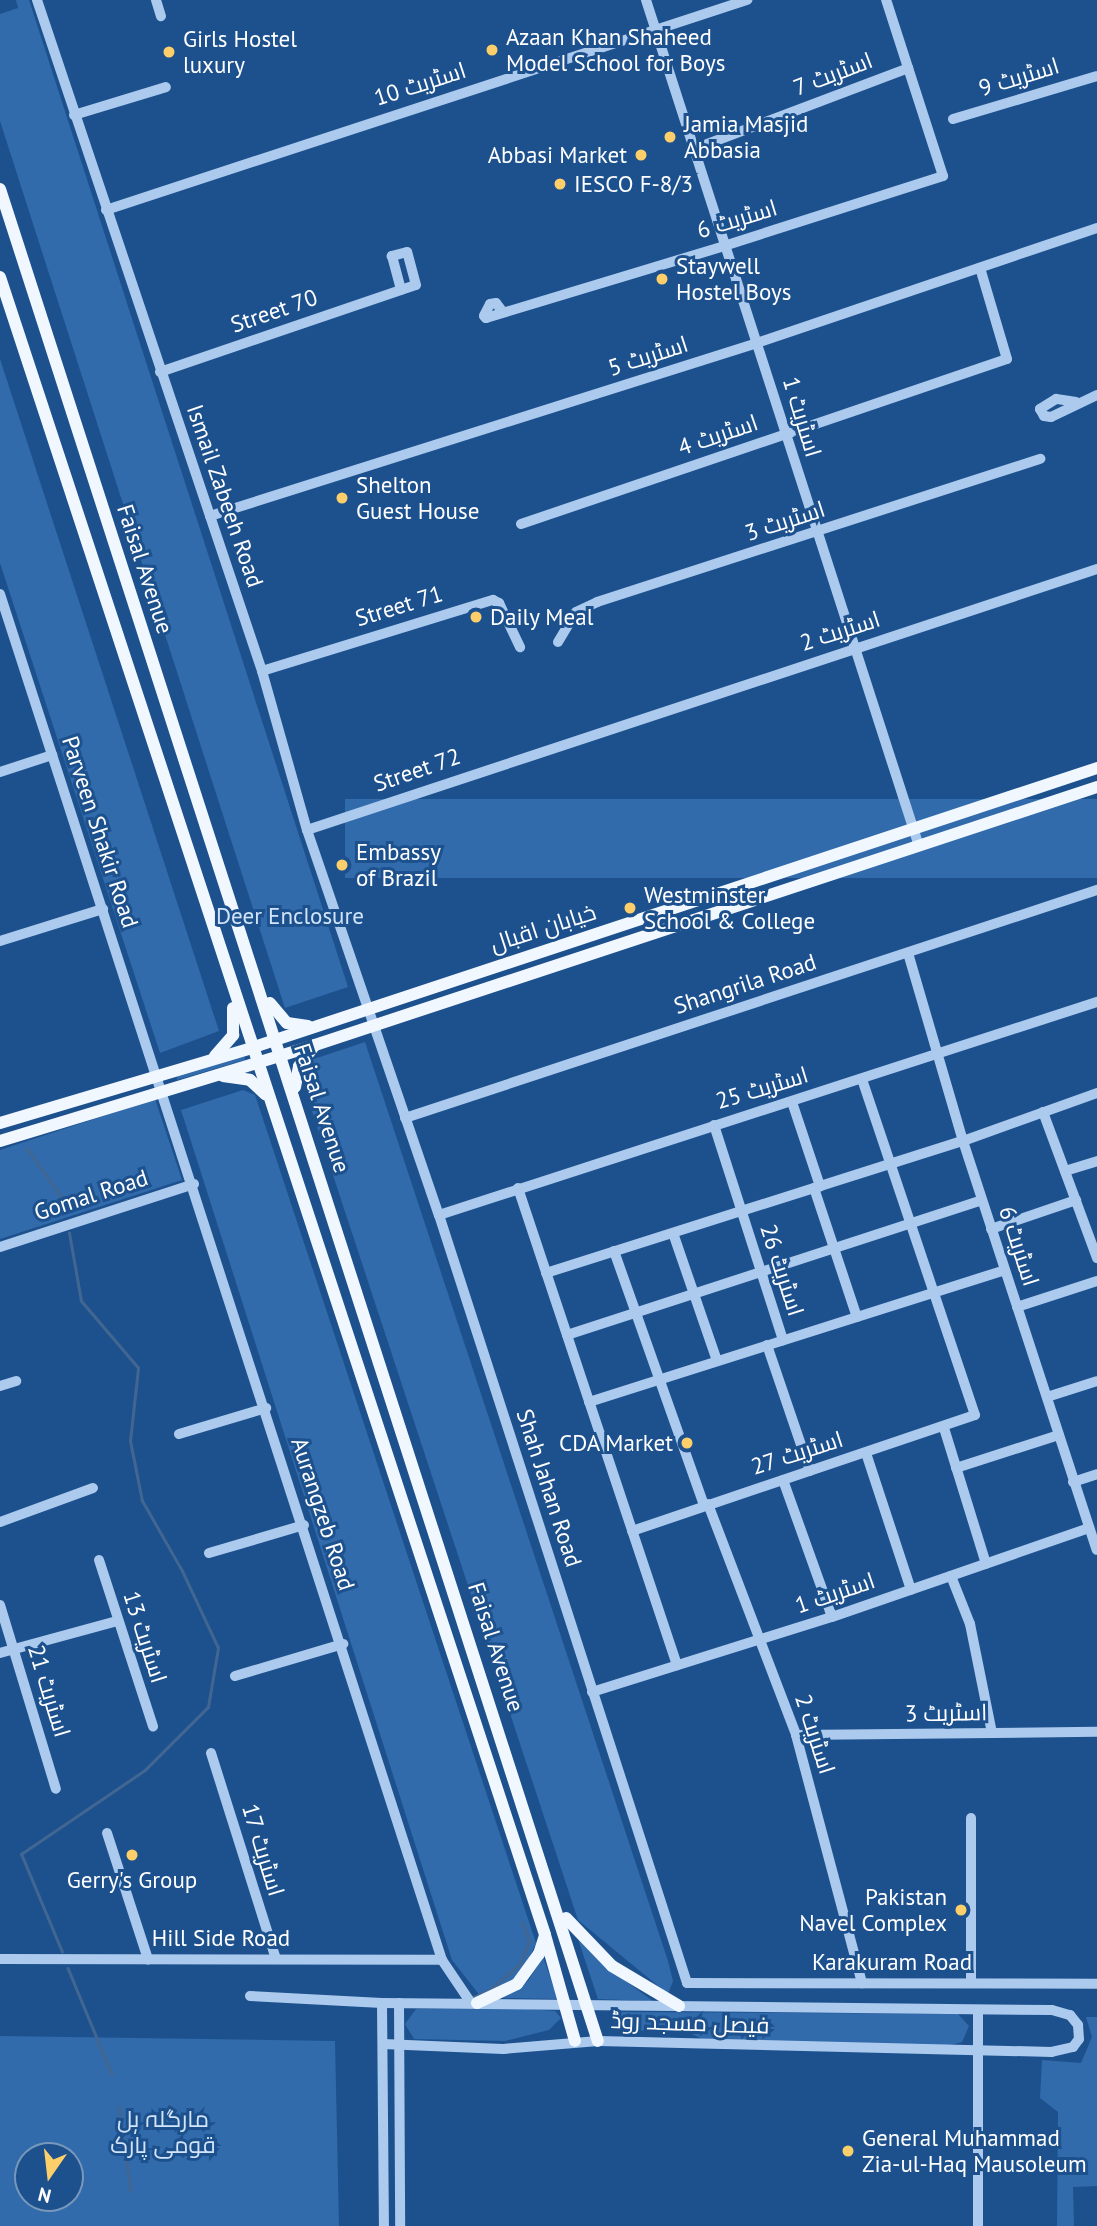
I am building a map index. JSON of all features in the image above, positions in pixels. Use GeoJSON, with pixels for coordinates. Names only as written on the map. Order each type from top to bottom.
{"type":"FeatureCollection","features":[{"type":"Feature","properties":{"kind":"main road","name":"Faisal Avenue"},"geometry":{"type":"LineString","coordinates":[[0,189],[558,1906],[598,2041]]}},
{"type":"Feature","properties":{"kind":"main road","name":"Faisal Avenue"},"geometry":{"type":"LineString","coordinates":[[0,277],[251,1048],[545,1935],[575,2041]]}},
{"type":"Feature","properties":{"kind":"main road","name":"خیابان اقبال"},"geometry":{"type":"LineString","coordinates":[[0,1142],[161,1081],[205,1060],[251,1048],[365,1008],[1097,768]]}},
{"type":"Feature","properties":{"kind":"main road","name":"خیابان اقبال"},"geometry":{"type":"LineString","coordinates":[[0,1123],[161,1081],[209,1076],[257,1063],[1097,787]]}},
{"type":"Feature","properties":{"kind":"main road"},"geometry":{"type":"LineString","coordinates":[[259,984],[280,1018],[292,1025],[312,1027]]}},
{"type":"Feature","properties":{"kind":"main road"},"geometry":{"type":"LineString","coordinates":[[205,1060],[222,1052],[233,1035],[232,990]]}},
{"type":"Feature","properties":{"kind":"main road"},"geometry":{"type":"LineString","coordinates":[[295,1092],[299,1066],[315,1045]]}},
{"type":"Feature","properties":{"kind":"main road"},"geometry":{"type":"LineString","coordinates":[[209,1076],[250,1080],[270,1103]]}},
{"type":"Feature","properties":{"kind":"main road"},"geometry":{"type":"LineString","coordinates":[[558,1906],[576,1932],[612,1966],[679,2006]]}},
{"type":"Feature","properties":{"kind":"main road"},"geometry":{"type":"LineString","coordinates":[[474,2003],[517,1984],[539,1954],[545,1935]]}},
{"type":"Feature","properties":{"kind":"street","name":"Ismail Zabeeh Road"},"geometry":{"type":"LineString","coordinates":[[37,0],[262,671],[307,830],[365,1008]]}},
{"type":"Feature","properties":{"kind":"street"},"geometry":{"type":"LineString","coordinates":[[156,0],[162,16]]}},
{"type":"Feature","properties":{"kind":"street","name":"اسٹریٹ 1"},"geometry":{"type":"LineString","coordinates":[[646,0],[853,649],[919,846]]}},
{"type":"Feature","properties":{"kind":"street","name":"اسٹریٹ 10"},"geometry":{"type":"LineString","coordinates":[[106,210],[747,0]]}},
{"type":"Feature","properties":{"kind":"street"},"geometry":{"type":"LineString","coordinates":[[886,0],[908,68]]}},
{"type":"Feature","properties":{"kind":"street","name":"اسٹریٹ 7"},"geometry":{"type":"LineString","coordinates":[[694,149],[908,68]]}},
{"type":"Feature","properties":{"kind":"street","name":"اسٹریٹ 6"},"geometry":{"type":"LineString","coordinates":[[503,313],[943,176],[908,68]]}},
{"type":"Feature","properties":{"kind":"street","name":"اسٹریٹ 9"},"geometry":{"type":"LineString","coordinates":[[953,119],[1097,76]]}},
{"type":"Feature","properties":{"kind":"street"},"geometry":{"type":"LineString","coordinates":[[74,115],[166,87]]}},
{"type":"Feature","properties":{"kind":"street","name":"اسٹریٹ 5"},"geometry":{"type":"LineString","coordinates":[[210,516],[757,343],[1097,228]]}},
{"type":"Feature","properties":{"kind":"street","name":"اسٹریٹ 4"},"geometry":{"type":"LineString","coordinates":[[521,524],[1007,359],[980,268]]}},
{"type":"Feature","properties":{"kind":"street","name":"Street 70"},"geometry":{"type":"LineString","coordinates":[[160,372],[401,290]]}},
{"type":"Feature","properties":{"kind":"street"},"geometry":{"type":"LineString","coordinates":[[1076,402],[1097,395]]}},
{"type":"Feature","properties":{"kind":"street","name":"اسٹریٹ 3"},"geometry":{"type":"LineString","coordinates":[[558,642],[576,612],[597,602],[1041,459]]}},
{"type":"Feature","properties":{"kind":"street","name":"اسٹریٹ 2"},"geometry":{"type":"LineString","coordinates":[[540,750],[1097,569]]}},
{"type":"Feature","properties":{"kind":"street","name":"Parveen Shakir Road"},"geometry":{"type":"LineString","coordinates":[[1,600],[161,1081]]}},
{"type":"Feature","properties":{"kind":"street","name":"Street 71"},"geometry":{"type":"LineString","coordinates":[[262,671],[493,600],[499,603],[520,648]]}},
{"type":"Feature","properties":{"kind":"street","name":"Street 72"},"geometry":{"type":"LineString","coordinates":[[307,830],[540,750]]}},
{"type":"Feature","properties":{"kind":"street"},"geometry":{"type":"LineString","coordinates":[[0,772],[52,755]]}},
{"type":"Feature","properties":{"kind":"street","name":"Shangrila Road"},"geometry":{"type":"LineString","coordinates":[[405,1118],[1097,890]]}},
{"type":"Feature","properties":{"kind":"street"},"geometry":{"type":"LineString","coordinates":[[0,940],[103,909]]}},
{"type":"Feature","properties":{"kind":"street","name":"اسٹریٹ 6"},"geometry":{"type":"LineString","coordinates":[[908,953],[962,1141],[1097,1550]]}},
{"type":"Feature","properties":{"kind":"street","name":"اسٹریٹ 25"},"geometry":{"type":"LineString","coordinates":[[439,1215],[1097,1002]]}},
{"type":"Feature","properties":{"kind":"street","name":"Shah Jahan Road"},"geometry":{"type":"LineString","coordinates":[[365,1008],[439,1215],[687,1983]]}},
{"type":"Feature","properties":{"kind":"street"},"geometry":{"type":"LineString","coordinates":[[862,1079],[934,1293]]}},
{"type":"Feature","properties":{"kind":"street","name":"Aurangzeb Road"},"geometry":{"type":"LineString","coordinates":[[161,1081],[442,1960],[474,2003]]}},
{"type":"Feature","properties":{"kind":"street"},"geometry":{"type":"LineString","coordinates":[[546,1273],[742,1213],[962,1141],[1097,1093]]}},
{"type":"Feature","properties":{"kind":"street"},"geometry":{"type":"LineString","coordinates":[[792,1102],[857,1317]]}},
{"type":"Feature","properties":{"kind":"street"},"geometry":{"type":"LineString","coordinates":[[1043,1112],[1094,1241],[1097,1258]]}},
{"type":"Feature","properties":{"kind":"street","name":"اسٹریٹ 26"},"geometry":{"type":"LineString","coordinates":[[714,1125],[783,1340]]}},
{"type":"Feature","properties":{"kind":"street"},"geometry":{"type":"LineString","coordinates":[[1065,1171],[1097,1161]]}},
{"type":"Feature","properties":{"kind":"street","name":"Gomal Road"},"geometry":{"type":"LineString","coordinates":[[0,1247],[194,1184]]}},
{"type":"Feature","properties":{"kind":"street"},"geometry":{"type":"LineString","coordinates":[[518,1188],[677,1665]]}},
{"type":"Feature","properties":{"kind":"street"},"geometry":{"type":"LineString","coordinates":[[567,1335],[982,1200]]}},
{"type":"Feature","properties":{"kind":"street"},"geometry":{"type":"LineString","coordinates":[[991,1228],[1076,1200]]}},
{"type":"Feature","properties":{"kind":"street"},"geometry":{"type":"LineString","coordinates":[[673,1233],[717,1361]]}},
{"type":"Feature","properties":{"kind":"street","name":"اسٹریٹ 2"},"geometry":{"type":"LineString","coordinates":[[614,1251],[706,1504],[796,1735],[862,1983]]}},
{"type":"Feature","properties":{"kind":"street"},"geometry":{"type":"LineString","coordinates":[[589,1402],[1005,1270]]}},
{"type":"Feature","properties":{"kind":"street"},"geometry":{"type":"LineString","coordinates":[[1017,1307],[1097,1281]]}},
{"type":"Feature","properties":{"kind":"street","name":"اسٹریٹ 27"},"geometry":{"type":"LineString","coordinates":[[632,1531],[706,1504],[944,1428],[975,1415],[934,1293]]}},
{"type":"Feature","properties":{"kind":"street","name":"اسٹریٹ 26"},"geometry":{"type":"LineString","coordinates":[[767,1345],[810,1471]]}},
{"type":"Feature","properties":{"kind":"street"},"geometry":{"type":"LineString","coordinates":[[0,1386],[16,1381]]}},
{"type":"Feature","properties":{"kind":"street"},"geometry":{"type":"LineString","coordinates":[[1047,1397],[1097,1381]]}},
{"type":"Feature","properties":{"kind":"street"},"geometry":{"type":"LineString","coordinates":[[178,1433],[267,1408]]}},
{"type":"Feature","properties":{"kind":"street"},"geometry":{"type":"LineString","coordinates":[[944,1428],[986,1563]]}},
{"type":"Feature","properties":{"kind":"street"},"geometry":{"type":"LineString","coordinates":[[956,1468],[1059,1435]]}},
{"type":"Feature","properties":{"kind":"street"},"geometry":{"type":"LineString","coordinates":[[866,1453],[911,1590]]}},
{"type":"Feature","properties":{"kind":"street"},"geometry":{"type":"LineString","coordinates":[[1073,1482],[1097,1474]]}},
{"type":"Feature","properties":{"kind":"street"},"geometry":{"type":"LineString","coordinates":[[783,1480],[832,1617]]}},
{"type":"Feature","properties":{"kind":"street"},"geometry":{"type":"LineString","coordinates":[[0,1522],[93,1488]]}},
{"type":"Feature","properties":{"kind":"street"},"geometry":{"type":"LineString","coordinates":[[209,1553],[304,1525]]}},
{"type":"Feature","properties":{"kind":"street","name":"اسٹریٹ 1"},"geometry":{"type":"LineString","coordinates":[[592,1692],[832,1617],[1089,1528]]}},
{"type":"Feature","properties":{"kind":"street","name":"اسٹریٹ 13"},"geometry":{"type":"LineString","coordinates":[[99,1560],[153,1727]]}},
{"type":"Feature","properties":{"kind":"street"},"geometry":{"type":"LineString","coordinates":[[951,1576],[970,1624],[992,1733]]}},
{"type":"Feature","properties":{"kind":"street","name":"اسٹریٹ 21"},"geometry":{"type":"LineString","coordinates":[[0,1605],[56,1789]]}},
{"type":"Feature","properties":{"kind":"street"},"geometry":{"type":"LineString","coordinates":[[0,1653],[117,1621]]}},
{"type":"Feature","properties":{"kind":"street"},"geometry":{"type":"LineString","coordinates":[[235,1676],[343,1644]]}},
{"type":"Feature","properties":{"kind":"street","name":"اسٹریٹ 3"},"geometry":{"type":"LineString","coordinates":[[796,1735],[1097,1732]]}},
{"type":"Feature","properties":{"kind":"street","name":"اسٹریٹ 17"},"geometry":{"type":"LineString","coordinates":[[211,1753],[276,1959]]}},
{"type":"Feature","properties":{"kind":"street"},"geometry":{"type":"LineString","coordinates":[[971,1818],[971,1983]]}},
{"type":"Feature","properties":{"kind":"street"},"geometry":{"type":"LineString","coordinates":[[107,1833],[148,1959]]}},
{"type":"Feature","properties":{"kind":"street","name":"Hill Side Road"},"geometry":{"type":"LineString","coordinates":[[0,1959],[442,1960]]}},
{"type":"Feature","properties":{"kind":"street","name":"Karakuram Road"},"geometry":{"type":"LineString","coordinates":[[687,1983],[1097,1984]]}},
{"type":"Feature","properties":{"kind":"street","name":"فیصل مسجد روڈ"},"geometry":{"type":"LineString","coordinates":[[250,1996],[383,2003],[978,2010],[1070,2015],[1078,2025],[1079,2039],[1073,2047],[1052,2052],[598,2041],[503,2049],[383,2044]]}},
{"type":"Feature","properties":{"kind":"street"},"geometry":{"type":"LineString","coordinates":[[383,2003],[384,2226]]}},
{"type":"Feature","properties":{"kind":"street"},"geometry":{"type":"LineString","coordinates":[[399,2003],[400,2226]]}},
{"type":"Feature","properties":{"kind":"street"},"geometry":{"type":"LineString","coordinates":[[978,2010],[978,2226]]}},
{"type":"Feature","properties":{"kind":"green space","name":"Deer Enclosure"},"geometry":{"type":"Polygon","coordinates":[[[16,0],[29,0],[348,987],[285,1008],[0,121],[0,14],[18,8],[16,0]]]}},
{"type":"Feature","properties":{"kind":"green space"},"geometry":{"type":"Polygon","coordinates":[[[0,359],[219,1031],[160,1053],[0,563],[0,359]]]}},
{"type":"Feature","properties":{"kind":"green space"},"geometry":{"type":"Polygon","coordinates":[[[345,799],[1097,799],[1097,878],[345,878],[345,799]]]}},
{"type":"Feature","properties":{"kind":"green space"},"geometry":{"type":"Polygon","coordinates":[[[365,1042],[668,1961],[673,1981],[668,1994],[578,1920],[305,1090],[311,1060],[365,1042]]]}},
{"type":"Feature","properties":{"kind":"green space"},"geometry":{"type":"Polygon","coordinates":[[[244,1055],[245,1060],[177,1080],[177,1076],[244,1055]]]}},
{"type":"Feature","properties":{"kind":"green space"},"geometry":{"type":"Polygon","coordinates":[[[243,1090],[255,1095],[536,1943],[525,1968],[510,1983],[481,1997],[452,1960],[181,1110],[243,1090]]]}},
{"type":"Feature","properties":{"kind":"green space"},"geometry":{"type":"Polygon","coordinates":[[[155,1099],[182,1180],[0,1239],[0,1150],[155,1099]]]}},
{"type":"Feature","properties":{"kind":"green space"},"geometry":{"type":"Polygon","coordinates":[[[578,1939],[613,1972],[653,2001],[598,1999],[578,1939]]]}},
{"type":"Feature","properties":{"kind":"green space"},"geometry":{"type":"Polygon","coordinates":[[[543,1957],[558,1999],[502,1998],[528,1981],[543,1957]]]}},
{"type":"Feature","properties":{"kind":"green space"},"geometry":{"type":"Polygon","coordinates":[[[416,2009],[529,2009],[555,2011],[561,2018],[549,2030],[505,2041],[414,2039],[405,2024],[416,2009]]]}},
{"type":"Feature","properties":{"kind":"green space"},"geometry":{"type":"Polygon","coordinates":[[[619,2012],[958,2014],[969,2026],[962,2042],[947,2046],[703,2039],[682,2030],[622,2031],[615,2023],[619,2012]]]}},
{"type":"Feature","properties":{"kind":"green space"},"geometry":{"type":"Polygon","coordinates":[[[1086,2017],[1097,2017],[1097,2186],[1073,2187],[1074,2226],[1057,2226],[1058,2112],[1040,2098],[1042,2060],[1081,2063],[1092,2037],[1086,2017]]]}},
{"type":"Feature","properties":{"kind":"green space","name":"مارگلہ ہل قومی پارک"},"geometry":{"type":"Polygon","coordinates":[[[0,2036],[335,2041],[339,2226],[0,2226],[0,2036]]]}},
{"type":"Feature","properties":{"kind":"waterway"},"geometry":{"type":"LineString","coordinates":[[27,1148],[62,1197]]}},
{"type":"Feature","properties":{"kind":"waterway"},"geometry":{"type":"LineString","coordinates":[[62,1952],[21,1854],[145,1770],[208,1707],[218,1648],[182,1571],[142,1501],[130,1441],[138,1368],[81,1301],[69,1233]]}},
{"type":"Feature","properties":{"kind":"waterway"},"geometry":{"type":"LineString","coordinates":[[473,1997],[490,1990],[521,1963],[529,1941],[522,1923]]}},
{"type":"Feature","properties":{"kind":"waterway"},"geometry":{"type":"LineString","coordinates":[[68,1968],[112,2074]]}},
{"type":"Feature","properties":{"kind":"waterway"},"geometry":{"type":"LineString","coordinates":[[119,2107],[131,2190]]}},
{"type":"Feature","properties":{"kind":"place","name":"Azaan Khan Shaheed Model School for Boys"},"geometry":{"type":"Point","coordinates":[492,50]}},
{"type":"Feature","properties":{"kind":"place","name":"Girls Hostel luxury"},"geometry":{"type":"Point","coordinates":[169,52]}},
{"type":"Feature","properties":{"kind":"place","name":"Jamia Masjid Abbasia"},"geometry":{"type":"Point","coordinates":[670,137]}},
{"type":"Feature","properties":{"kind":"place","name":"Abbasi Market"},"geometry":{"type":"Point","coordinates":[641,155]}},
{"type":"Feature","properties":{"kind":"place","name":"IESCO F-8/3"},"geometry":{"type":"Point","coordinates":[560,184]}},
{"type":"Feature","properties":{"kind":"place","name":"Staywell Hostel Boys"},"geometry":{"type":"Point","coordinates":[662,279]}},
{"type":"Feature","properties":{"kind":"place","name":"Shelton Guest House"},"geometry":{"type":"Point","coordinates":[342,498]}},
{"type":"Feature","properties":{"kind":"place","name":"Daily Meal"},"geometry":{"type":"Point","coordinates":[476,617]}},
{"type":"Feature","properties":{"kind":"place","name":"Embassy of Brazil"},"geometry":{"type":"Point","coordinates":[342,865]}},
{"type":"Feature","properties":{"kind":"place","name":"Westminster School & College"},"geometry":{"type":"Point","coordinates":[630,908]}},
{"type":"Feature","properties":{"kind":"place","name":"CDA Market"},"geometry":{"type":"Point","coordinates":[687,1443]}},
{"type":"Feature","properties":{"kind":"place","name":"Gerry's Group"},"geometry":{"type":"Point","coordinates":[132,1855]}},
{"type":"Feature","properties":{"kind":"place","name":"Pakistan Navel Complex"},"geometry":{"type":"Point","coordinates":[961,1910]}},
{"type":"Feature","properties":{"kind":"place","name":"General Muhammad Zia-ul-Haq Mausoleum"},"geometry":{"type":"Point","coordinates":[848,2151]}}]}
